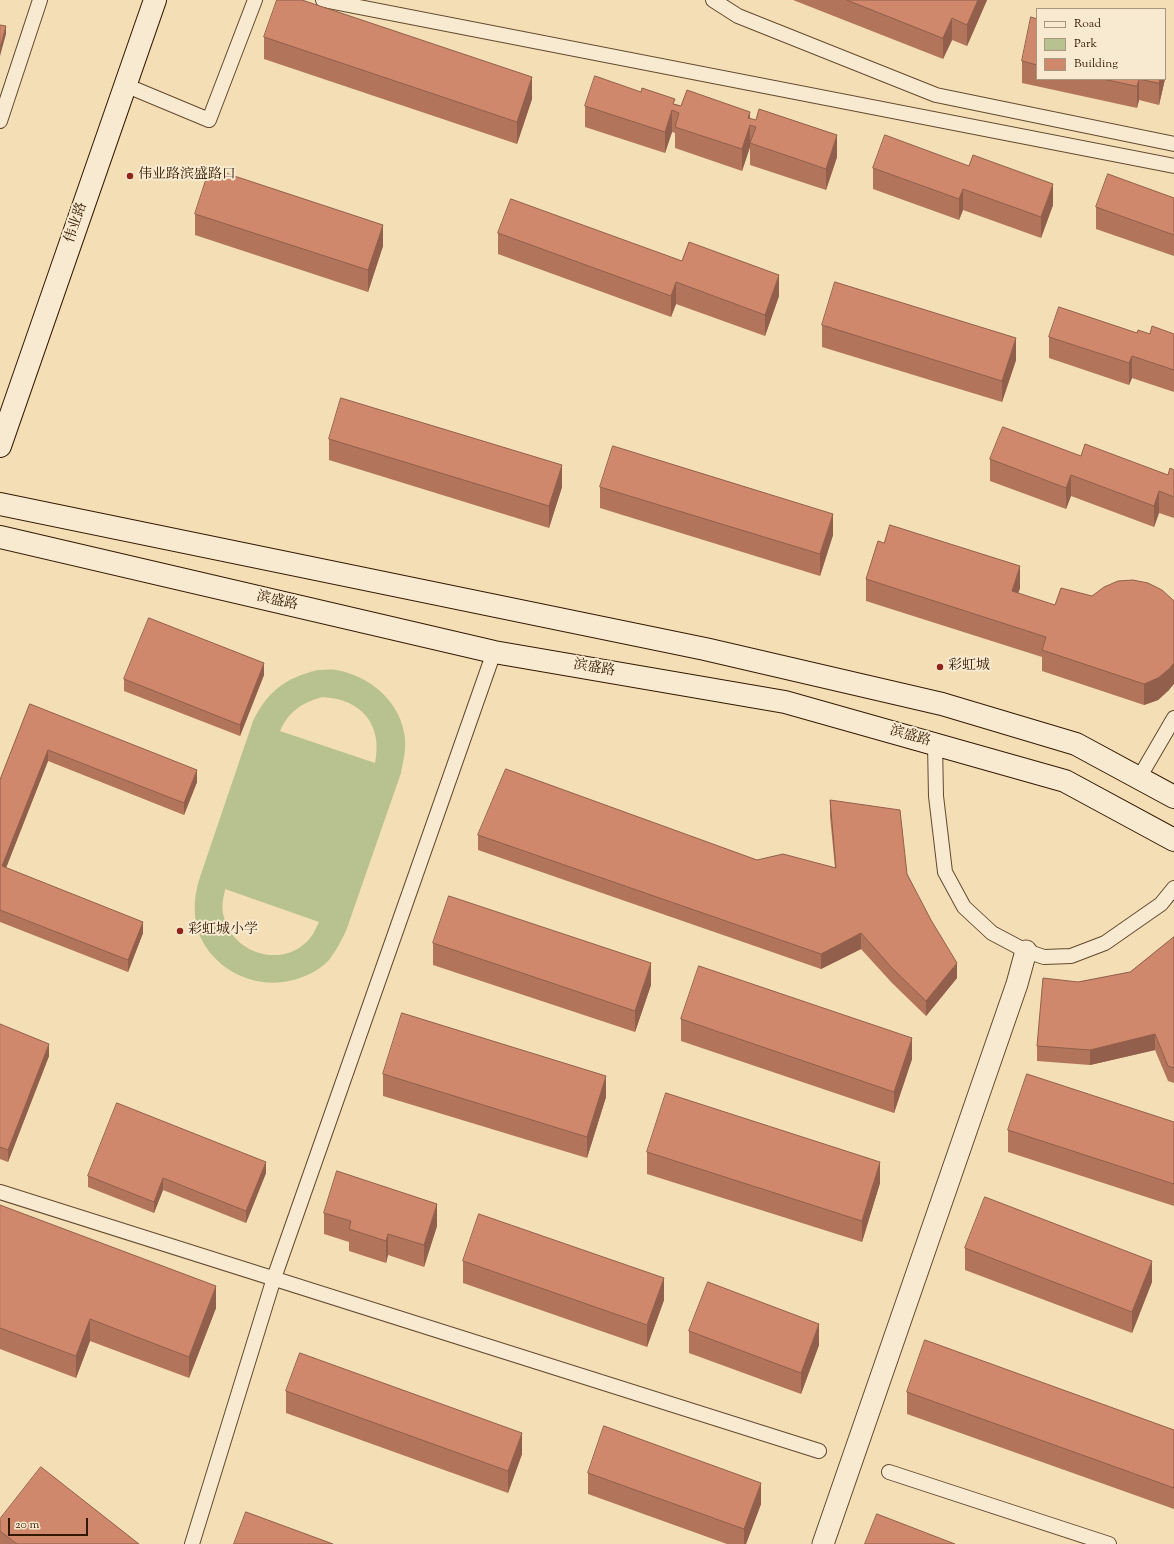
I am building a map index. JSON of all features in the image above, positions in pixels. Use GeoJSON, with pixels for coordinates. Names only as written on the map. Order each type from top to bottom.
{"type":"FeatureCollection","features":[{"type":"Feature","properties":{"kind":"main road","name":"伟业路"},"geometry":{"type":"LineString","coordinates":[[0,446],[154,0]]}},
{"type":"Feature","properties":{"kind":"main road"},"geometry":{"type":"LineString","coordinates":[[0,504],[689,646],[942,704],[1076,744],[1174,797]]}},
{"type":"Feature","properties":{"kind":"main road","name":"滨盛路"},"geometry":{"type":"LineString","coordinates":[[0,538],[494,652],[785,702],[1065,781],[1174,840]]}},
{"type":"Feature","properties":{"kind":"street"},"geometry":{"type":"LineString","coordinates":[[823,1544],[1015,991],[1026,951]]}},
{"type":"Feature","properties":{"kind":"lane"},"geometry":{"type":"LineString","coordinates":[[0,121],[40,0]]}},
{"type":"Feature","properties":{"kind":"lane"},"geometry":{"type":"LineString","coordinates":[[125,85],[209,120],[255,0]]}},
{"type":"Feature","properties":{"kind":"lane"},"geometry":{"type":"LineString","coordinates":[[323,0],[1174,166]]}},
{"type":"Feature","properties":{"kind":"lane"},"geometry":{"type":"LineString","coordinates":[[713,0],[738,16],[936,95],[1173,141]]}},
{"type":"Feature","properties":{"kind":"lane"},"geometry":{"type":"LineString","coordinates":[[192,1544],[274,1278],[494,652]]}},
{"type":"Feature","properties":{"kind":"lane"},"geometry":{"type":"LineString","coordinates":[[1139,778],[1174,718]]}},
{"type":"Feature","properties":{"kind":"lane"},"geometry":{"type":"LineString","coordinates":[[935,744],[936,796],[945,872],[964,907],[992,933],[1026,951],[1044,957],[1071,956],[1105,943],[1161,904],[1174,888]]}},
{"type":"Feature","properties":{"kind":"lane"},"geometry":{"type":"LineString","coordinates":[[0,1192],[819,1451]]}},
{"type":"Feature","properties":{"kind":"lane"},"geometry":{"type":"LineString","coordinates":[[889,1472],[1109,1544]]}},
{"type":"Feature","properties":{"kind":"green space"},"geometry":{"type":"Polygon","coordinates":[[[318,670],[336,670],[349,673],[361,678],[382,693],[398,714],[403,726],[405,739],[404,756],[401,773],[346,931],[334,953],[325,964],[316,971],[300,978],[275,983],[261,982],[234,973],[212,956],[198,931],[195,918],[196,893],[199,880],[253,721],[271,694],[287,682],[306,673],[318,670]],[[322,697],[302,705],[292,713],[280,731],[375,763],[377,749],[376,737],[366,716],[348,703],[322,697]],[[225,889],[223,900],[224,917],[229,929],[236,939],[245,947],[268,955],[280,955],[292,952],[303,945],[314,932],[319,922],[225,889]]]}},
{"type":"Feature","properties":{"kind":"building"},"geometry":{"type":"Polygon","coordinates":[[[277,0],[302,0],[532,77],[517,122],[264,37],[277,0]]]}},
{"type":"Feature","properties":{"kind":"building"},"geometry":{"type":"Polygon","coordinates":[[[847,0],[978,0],[967,25],[952,18],[943,38],[847,0]]]}},
{"type":"Feature","properties":{"kind":"building"},"geometry":{"type":"Polygon","coordinates":[[[1031,17],[1036,19],[1036,65],[1022,61],[1031,17]]]}},
{"type":"Feature","properties":{"kind":"building"},"geometry":{"type":"Polygon","coordinates":[[[0,25],[6,26],[0,48],[0,25]]]}},
{"type":"Feature","properties":{"kind":"building"},"geometry":{"type":"Polygon","coordinates":[[[595,76],[641,92],[642,88],[675,99],[673,104],[681,106],[687,90],[750,112],[748,118],[756,120],[759,109],[837,135],[826,169],[750,143],[756,127],[750,125],[742,149],[675,127],[679,113],[672,110],[665,132],[585,106],[595,76]]]}},
{"type":"Feature","properties":{"kind":"building"},"geometry":{"type":"Polygon","coordinates":[[[1108,80],[1139,80],[1137,86],[1108,80]]]}},
{"type":"Feature","properties":{"kind":"building"},"geometry":{"type":"Polygon","coordinates":[[[1144,80],[1160,80],[1159,83],[1144,80]]]}},
{"type":"Feature","properties":{"kind":"building"},"geometry":{"type":"Polygon","coordinates":[[[885,135],[969,166],[973,155],[1053,184],[1041,217],[963,189],[959,199],[873,168],[885,135]]]}},
{"type":"Feature","properties":{"kind":"building"},"geometry":{"type":"Polygon","coordinates":[[[210,168],[383,225],[368,270],[195,214],[210,168]]]}},
{"type":"Feature","properties":{"kind":"building"},"geometry":{"type":"Polygon","coordinates":[[[1108,174],[1174,198],[1174,235],[1096,207],[1108,174]]]}},
{"type":"Feature","properties":{"kind":"building"},"geometry":{"type":"Polygon","coordinates":[[[511,199],[682,261],[689,242],[779,275],[765,315],[676,282],[671,296],[498,233],[511,199]]]}},
{"type":"Feature","properties":{"kind":"building"},"geometry":{"type":"Polygon","coordinates":[[[835,282],[1016,338],[1002,381],[822,325],[835,282]]]}},
{"type":"Feature","properties":{"kind":"building"},"geometry":{"type":"Polygon","coordinates":[[[1059,307],[1137,333],[1138,330],[1150,334],[1152,326],[1174,334],[1174,370],[1132,356],[1129,363],[1049,337],[1059,307]]]}},
{"type":"Feature","properties":{"kind":"building"},"geometry":{"type":"Polygon","coordinates":[[[341,398],[562,465],[549,506],[329,439],[341,398]]]}},
{"type":"Feature","properties":{"kind":"building"},"geometry":{"type":"Polygon","coordinates":[[[1003,427],[1081,456],[1085,444],[1168,475],[1170,468],[1174,470],[1174,497],[1159,491],[1154,506],[1071,475],[1066,488],[990,459],[1003,427]]]}},
{"type":"Feature","properties":{"kind":"building"},"geometry":{"type":"Polygon","coordinates":[[[613,446],[833,514],[820,554],[600,487],[613,446]]]}},
{"type":"Feature","properties":{"kind":"building"},"geometry":{"type":"Polygon","coordinates":[[[890,525],[1020,566],[1012,591],[1055,605],[1061,588],[1092,596],[1104,587],[1118,581],[1133,580],[1148,583],[1162,590],[1174,602],[1174,663],[1158,678],[1144,684],[1042,650],[1046,637],[866,579],[878,541],[884,543],[890,525]]]}},
{"type":"Feature","properties":{"kind":"building"},"geometry":{"type":"Polygon","coordinates":[[[149,618],[264,663],[240,725],[124,679],[149,618]]]}},
{"type":"Feature","properties":{"kind":"building"},"geometry":{"type":"Polygon","coordinates":[[[30,704],[197,770],[184,803],[48,750],[2,866],[143,922],[128,960],[0,910],[0,780],[30,704]]]}},
{"type":"Feature","properties":{"kind":"building"},"geometry":{"type":"Polygon","coordinates":[[[506,769],[757,860],[783,854],[836,868],[830,800],[900,810],[907,874],[931,920],[957,963],[926,1001],[892,968],[861,933],[821,954],[478,835],[506,769]]]}},
{"type":"Feature","properties":{"kind":"building"},"geometry":{"type":"Polygon","coordinates":[[[449,896],[651,963],[635,1011],[433,943],[449,896]]]}},
{"type":"Feature","properties":{"kind":"building"},"geometry":{"type":"Polygon","coordinates":[[[1174,937],[1174,1068],[1168,1066],[1155,1034],[1090,1050],[1037,1046],[1043,978],[1078,982],[1130,972],[1174,937]]]}},
{"type":"Feature","properties":{"kind":"building"},"geometry":{"type":"Polygon","coordinates":[[[699,966],[912,1038],[894,1092],[681,1019],[699,966]]]}},
{"type":"Feature","properties":{"kind":"building"},"geometry":{"type":"Polygon","coordinates":[[[402,1013],[606,1076],[587,1137],[383,1074],[402,1013]]]}},
{"type":"Feature","properties":{"kind":"building"},"geometry":{"type":"Polygon","coordinates":[[[0,1024],[49,1044],[8,1150],[0,1147],[0,1024]]]}},
{"type":"Feature","properties":{"kind":"building"},"geometry":{"type":"Polygon","coordinates":[[[1027,1074],[1174,1122],[1174,1184],[1008,1130],[1027,1074]]]}},
{"type":"Feature","properties":{"kind":"building"},"geometry":{"type":"Polygon","coordinates":[[[666,1093],[880,1162],[862,1221],[647,1152],[666,1093]]]}},
{"type":"Feature","properties":{"kind":"building"},"geometry":{"type":"Polygon","coordinates":[[[117,1103],[266,1162],[246,1211],[163,1178],[154,1202],[88,1176],[117,1103]]]}},
{"type":"Feature","properties":{"kind":"building"},"geometry":{"type":"Polygon","coordinates":[[[337,1171],[437,1204],[424,1245],[388,1234],[386,1241],[349,1229],[351,1221],[324,1213],[337,1171]]]}},
{"type":"Feature","properties":{"kind":"building"},"geometry":{"type":"Polygon","coordinates":[[[985,1197],[1152,1261],[1132,1312],[965,1248],[985,1197]]]}},
{"type":"Feature","properties":{"kind":"building"},"geometry":{"type":"Polygon","coordinates":[[[0,1205],[216,1286],[189,1357],[90,1319],[76,1356],[0,1328],[0,1205]]]}},
{"type":"Feature","properties":{"kind":"building"},"geometry":{"type":"Polygon","coordinates":[[[479,1214],[664,1278],[647,1325],[463,1261],[479,1214]]]}},
{"type":"Feature","properties":{"kind":"building"},"geometry":{"type":"Polygon","coordinates":[[[708,1282],[819,1324],[801,1373],[689,1331],[708,1282]]]}},
{"type":"Feature","properties":{"kind":"building"},"geometry":{"type":"Polygon","coordinates":[[[925,1340],[1174,1430],[1174,1488],[907,1392],[925,1340]]]}},
{"type":"Feature","properties":{"kind":"building"},"geometry":{"type":"Polygon","coordinates":[[[300,1353],[522,1433],[508,1471],[286,1391],[300,1353]]]}},
{"type":"Feature","properties":{"kind":"building"},"geometry":{"type":"Polygon","coordinates":[[[604,1426],[761,1483],[744,1529],[588,1473],[604,1426]]]}},
{"type":"Feature","properties":{"kind":"building"},"geometry":{"type":"Polygon","coordinates":[[[41,1467],[139,1544],[17,1544],[0,1531],[0,1519],[41,1467]]]}},
{"type":"Feature","properties":{"kind":"building"},"geometry":{"type":"Polygon","coordinates":[[[246,1512],[333,1544],[234,1544],[246,1512]]]}},
{"type":"Feature","properties":{"kind":"building"},"geometry":{"type":"Polygon","coordinates":[[[877,1514],[955,1544],[865,1544],[877,1514]]]}},
{"type":"Feature","properties":{"kind":"place","name":"伟业路滨盛路口"},"geometry":{"type":"Point","coordinates":[130,176]}},
{"type":"Feature","properties":{"kind":"place","name":"彩虹城"},"geometry":{"type":"Point","coordinates":[940,667]}},
{"type":"Feature","properties":{"kind":"place","name":"彩虹城小学"},"geometry":{"type":"Point","coordinates":[180,931]}}]}
